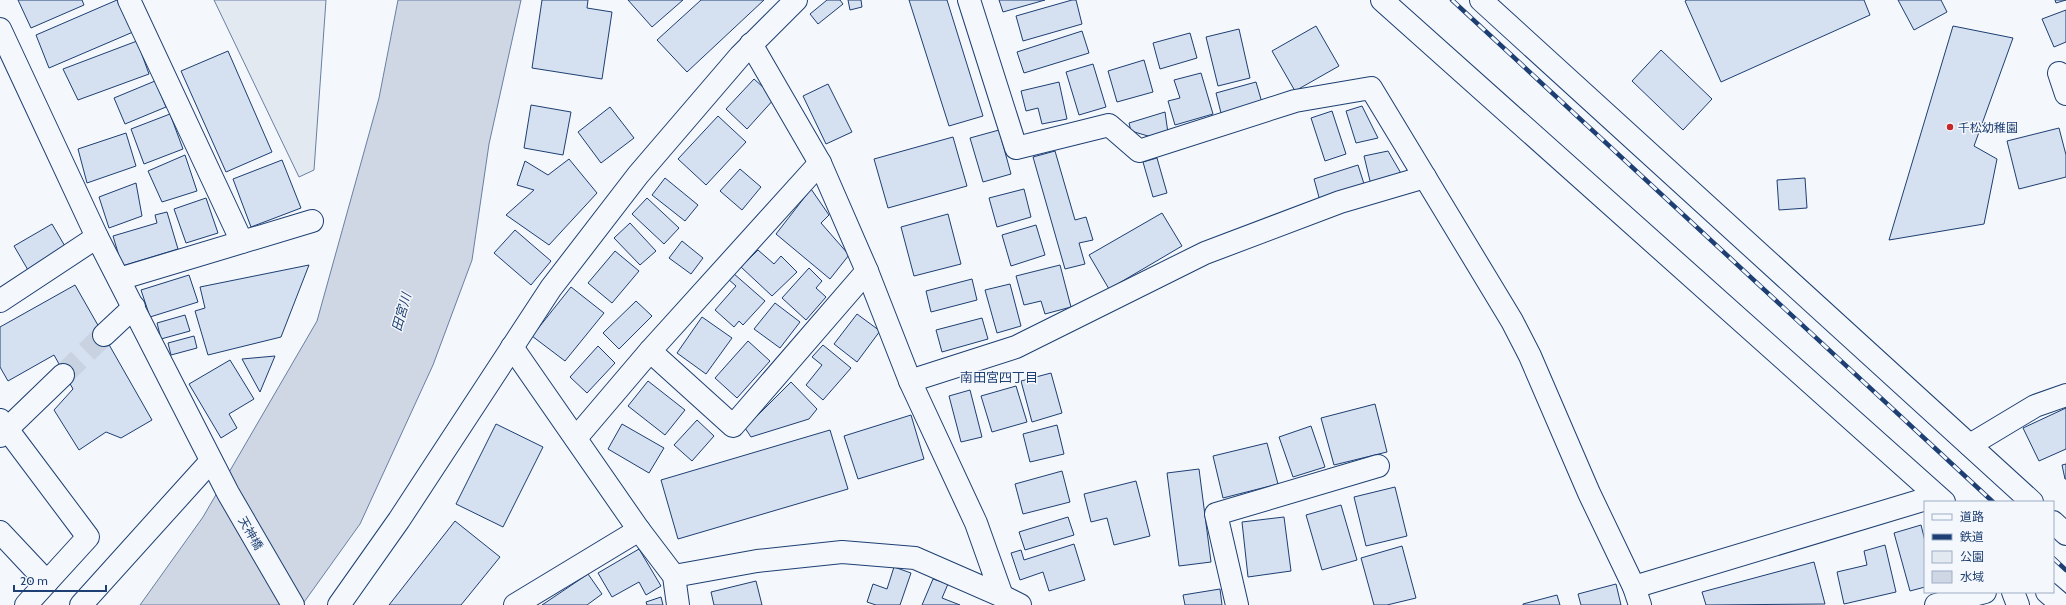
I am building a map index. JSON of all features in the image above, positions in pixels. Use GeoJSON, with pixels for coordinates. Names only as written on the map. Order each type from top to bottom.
{"type":"FeatureCollection","features":[{"type":"Feature","properties":{"kind":"street"},"geometry":{"type":"LineString","coordinates":[[129,0],[242,242]]}},
{"type":"Feature","properties":{"kind":"street"},"geometry":{"type":"LineString","coordinates":[[339,605],[399,520],[551,288],[638,175],[752,44],[796,0]]}},
{"type":"Feature","properties":{"kind":"street"},"geometry":{"type":"LineString","coordinates":[[969,0],[1016,148],[1109,125],[1139,151],[1295,101],[1371,88],[1512,321],[1530,356],[1589,493],[1637,596],[1924,504]]}},
{"type":"Feature","properties":{"kind":"street"},"geometry":{"type":"LineString","coordinates":[[1382,0],[1940,499]]}},
{"type":"Feature","properties":{"kind":"street"},"geometry":{"type":"LineString","coordinates":[[1480,0],[2031,501]]}},
{"type":"Feature","properties":{"kind":"street","name":"天神橋"},"geometry":{"type":"LineString","coordinates":[[0,30],[97,237],[228,493],[293,605]]}},
{"type":"Feature","properties":{"kind":"street"},"geometry":{"type":"LineString","coordinates":[[752,44],[820,163],[867,270],[910,381],[1011,600]]}},
{"type":"Feature","properties":{"kind":"street"},"geometry":{"type":"LineString","coordinates":[[2059,73],[2066,94]]}},
{"type":"Feature","properties":{"kind":"street"},"geometry":{"type":"LineString","coordinates":[[576,438],[650,351],[820,163]]}},
{"type":"Feature","properties":{"kind":"street"},"geometry":{"type":"LineString","coordinates":[[910,381],[1016,347],[1206,253],[1340,202],[1425,177]]}},
{"type":"Feature","properties":{"kind":"street"},"geometry":{"type":"LineString","coordinates":[[119,280],[312,221]]}},
{"type":"Feature","properties":{"kind":"street"},"geometry":{"type":"LineString","coordinates":[[0,301],[97,237]]}},
{"type":"Feature","properties":{"kind":"street"},"geometry":{"type":"LineString","coordinates":[[650,351],[732,426],[867,270]]}},
{"type":"Feature","properties":{"kind":"street"},"geometry":{"type":"LineString","coordinates":[[104,335],[134,307]]}},
{"type":"Feature","properties":{"kind":"street"},"geometry":{"type":"LineString","coordinates":[[512,347],[674,576],[678,605]]}},
{"type":"Feature","properties":{"kind":"street"},"geometry":{"type":"LineString","coordinates":[[26,605],[88,537],[2,429],[64,375]]}},
{"type":"Feature","properties":{"kind":"street"},"geometry":{"type":"LineString","coordinates":[[1970,445],[2035,406],[2066,395]]}},
{"type":"Feature","properties":{"kind":"street"},"geometry":{"type":"LineString","coordinates":[[81,605],[211,460]]}},
{"type":"Feature","properties":{"kind":"street"},"geometry":{"type":"LineString","coordinates":[[1237,605],[1216,514],[1378,466]]}},
{"type":"Feature","properties":{"kind":"street"},"geometry":{"type":"LineString","coordinates":[[2054,523],[2066,534]]}},
{"type":"Feature","properties":{"kind":"street"},"geometry":{"type":"LineString","coordinates":[[515,605],[640,530]]}},
{"type":"Feature","properties":{"kind":"street"},"geometry":{"type":"LineString","coordinates":[[0,532],[47,582]]}},
{"type":"Feature","properties":{"kind":"street"},"geometry":{"type":"LineString","coordinates":[[674,576],[757,561],[842,552],[915,558],[1011,600]]}},
{"type":"Feature","properties":{"kind":"street"},"geometry":{"type":"LineString","coordinates":[[1936,605],[1981,593]]}},
{"type":"Feature","properties":{"kind":"street"},"geometry":{"type":"LineString","coordinates":[[2012,593],[2018,605]]}},
{"type":"Feature","properties":{"kind":"street"},"geometry":{"type":"LineString","coordinates":[[2049,593],[2062,605]]}},
{"type":"Feature","properties":{"kind":"green space"},"geometry":{"type":"Polygon","coordinates":[[[214,0],[326,0],[314,170],[299,177],[214,0]]]}},
{"type":"Feature","properties":{"kind":"water","name":"田宮川"},"geometry":{"type":"Polygon","coordinates":[[[398,0],[521,0],[489,144],[472,260],[433,365],[360,524],[302,605],[140,605],[203,517],[317,321],[379,98],[398,0]]]}},
{"type":"Feature","properties":{"kind":"building"},"geometry":{"type":"Polygon","coordinates":[[[18,0],[82,0],[84,5],[31,28],[18,0]]]}},
{"type":"Feature","properties":{"kind":"building"},"geometry":{"type":"Polygon","coordinates":[[[119,0],[133,32],[49,68],[36,35],[119,0]]]}},
{"type":"Feature","properties":{"kind":"building"},"geometry":{"type":"Polygon","coordinates":[[[542,0],[588,0],[587,8],[612,12],[602,79],[532,68],[542,0]]]}},
{"type":"Feature","properties":{"kind":"building"},"geometry":{"type":"Polygon","coordinates":[[[628,0],[683,0],[652,27],[628,0]]]}},
{"type":"Feature","properties":{"kind":"building"},"geometry":{"type":"Polygon","coordinates":[[[701,0],[764,0],[687,72],[657,40],[701,0]]]}},
{"type":"Feature","properties":{"kind":"building"},"geometry":{"type":"Polygon","coordinates":[[[827,0],[840,0],[843,4],[818,24],[810,14],[827,0]]]}},
{"type":"Feature","properties":{"kind":"building"},"geometry":{"type":"Polygon","coordinates":[[[848,0],[861,0],[862,7],[850,10],[848,0]]]}},
{"type":"Feature","properties":{"kind":"building"},"geometry":{"type":"Polygon","coordinates":[[[909,0],[947,0],[983,116],[949,126],[909,0]]]}},
{"type":"Feature","properties":{"kind":"building"},"geometry":{"type":"Polygon","coordinates":[[[999,0],[1045,0],[1003,12],[999,0]]]}},
{"type":"Feature","properties":{"kind":"building"},"geometry":{"type":"Polygon","coordinates":[[[1076,0],[1082,24],[1023,41],[1016,16],[1076,0]]]}},
{"type":"Feature","properties":{"kind":"building"},"geometry":{"type":"Polygon","coordinates":[[[1864,0],[1870,15],[1721,82],[1685,1],[1864,0]]]}},
{"type":"Feature","properties":{"kind":"building"},"geometry":{"type":"Polygon","coordinates":[[[1898,0],[1941,0],[1947,12],[1914,30],[1898,0]]]}},
{"type":"Feature","properties":{"kind":"building"},"geometry":{"type":"Polygon","coordinates":[[[2055,0],[2066,0],[2056,3],[2055,0]]]}},
{"type":"Feature","properties":{"kind":"building"},"geometry":{"type":"Polygon","coordinates":[[[2066,10],[2066,42],[2054,47],[2042,19],[2066,10]]]}},
{"type":"Feature","properties":{"kind":"building"},"geometry":{"type":"Polygon","coordinates":[[[1316,26],[1339,66],[1295,91],[1272,51],[1316,26]]]}},
{"type":"Feature","properties":{"kind":"building"},"geometry":{"type":"Polygon","coordinates":[[[1953,26],[2013,38],[1974,146],[1997,159],[1984,224],[1889,240],[1953,26]]]}},
{"type":"Feature","properties":{"kind":"building"},"geometry":{"type":"Polygon","coordinates":[[[1239,29],[1250,78],[1218,86],[1206,37],[1239,29]]]}},
{"type":"Feature","properties":{"kind":"building"},"geometry":{"type":"Polygon","coordinates":[[[1082,31],[1089,53],[1024,73],[1017,52],[1082,31]]]}},
{"type":"Feature","properties":{"kind":"building"},"geometry":{"type":"Polygon","coordinates":[[[1190,33],[1197,58],[1160,69],[1153,43],[1190,33]]]}},
{"type":"Feature","properties":{"kind":"building"},"geometry":{"type":"Polygon","coordinates":[[[137,41],[149,74],[78,100],[63,69],[137,41]]]}},
{"type":"Feature","properties":{"kind":"building"},"geometry":{"type":"Polygon","coordinates":[[[1661,50],[1712,99],[1683,130],[1632,81],[1661,50]]]}},
{"type":"Feature","properties":{"kind":"building"},"geometry":{"type":"Polygon","coordinates":[[[228,51],[272,152],[226,172],[181,71],[228,51]]]}},
{"type":"Feature","properties":{"kind":"building"},"geometry":{"type":"Polygon","coordinates":[[[1144,60],[1153,92],[1117,102],[1108,71],[1144,60]]]}},
{"type":"Feature","properties":{"kind":"building"},"geometry":{"type":"Polygon","coordinates":[[[1093,64],[1106,107],[1079,115],[1066,72],[1093,64]]]}},
{"type":"Feature","properties":{"kind":"building"},"geometry":{"type":"Polygon","coordinates":[[[1201,73],[1213,114],[1175,125],[1168,101],[1180,98],[1174,80],[1201,73]]]}},
{"type":"Feature","properties":{"kind":"building"},"geometry":{"type":"Polygon","coordinates":[[[754,79],[775,98],[747,129],[726,109],[754,79]]]}},
{"type":"Feature","properties":{"kind":"building"},"geometry":{"type":"Polygon","coordinates":[[[155,81],[166,107],[125,124],[114,98],[155,81]]]}},
{"type":"Feature","properties":{"kind":"building"},"geometry":{"type":"Polygon","coordinates":[[[1059,82],[1067,119],[1042,124],[1038,108],[1026,111],[1021,91],[1059,82]]]}},
{"type":"Feature","properties":{"kind":"building"},"geometry":{"type":"Polygon","coordinates":[[[1256,82],[1263,106],[1222,117],[1216,93],[1256,82]]]}},
{"type":"Feature","properties":{"kind":"building"},"geometry":{"type":"Polygon","coordinates":[[[828,84],[852,132],[826,144],[803,96],[828,84]]]}},
{"type":"Feature","properties":{"kind":"building"},"geometry":{"type":"Polygon","coordinates":[[[531,105],[571,112],[563,155],[524,148],[531,105]]]}},
{"type":"Feature","properties":{"kind":"building"},"geometry":{"type":"Polygon","coordinates":[[[1362,106],[1378,138],[1356,143],[1346,111],[1362,106]]]}},
{"type":"Feature","properties":{"kind":"building"},"geometry":{"type":"Polygon","coordinates":[[[610,107],[634,138],[601,163],[578,132],[610,107]]]}},
{"type":"Feature","properties":{"kind":"building"},"geometry":{"type":"Polygon","coordinates":[[[1332,111],[1346,154],[1325,161],[1311,118],[1332,111]]]}},
{"type":"Feature","properties":{"kind":"building"},"geometry":{"type":"Polygon","coordinates":[[[1165,112],[1168,133],[1148,136],[1131,131],[1129,123],[1165,112]]]}},
{"type":"Feature","properties":{"kind":"building"},"geometry":{"type":"Polygon","coordinates":[[[170,114],[183,149],[144,164],[131,129],[170,114]]]}},
{"type":"Feature","properties":{"kind":"building"},"geometry":{"type":"Polygon","coordinates":[[[718,116],[746,142],[706,185],[678,159],[718,116]]]}},
{"type":"Feature","properties":{"kind":"building"},"geometry":{"type":"Polygon","coordinates":[[[2059,128],[2066,155],[2066,177],[2019,189],[2007,141],[2059,128]]]}},
{"type":"Feature","properties":{"kind":"building"},"geometry":{"type":"Polygon","coordinates":[[[999,130],[1011,174],[983,182],[970,138],[999,130]]]}},
{"type":"Feature","properties":{"kind":"building"},"geometry":{"type":"Polygon","coordinates":[[[126,133],[136,166],[87,183],[78,149],[126,133]]]}},
{"type":"Feature","properties":{"kind":"building"},"geometry":{"type":"Polygon","coordinates":[[[953,137],[967,186],[888,208],[874,159],[953,137]]]}},
{"type":"Feature","properties":{"kind":"building"},"geometry":{"type":"Polygon","coordinates":[[[1055,151],[1075,220],[1086,217],[1093,240],[1079,243],[1085,264],[1065,269],[1033,157],[1055,151]]]}},
{"type":"Feature","properties":{"kind":"building"},"geometry":{"type":"Polygon","coordinates":[[[1388,151],[1402,175],[1371,185],[1364,156],[1388,151]]]}},
{"type":"Feature","properties":{"kind":"building"},"geometry":{"type":"Polygon","coordinates":[[[185,155],[197,191],[162,202],[148,171],[185,155]]]}},
{"type":"Feature","properties":{"kind":"building"},"geometry":{"type":"Polygon","coordinates":[[[1157,158],[1167,193],[1153,197],[1143,162],[1157,158]]]}},
{"type":"Feature","properties":{"kind":"building"},"geometry":{"type":"Polygon","coordinates":[[[569,159],[597,193],[549,245],[506,215],[534,190],[517,185],[525,161],[548,175],[569,159]]]}},
{"type":"Feature","properties":{"kind":"building"},"geometry":{"type":"Polygon","coordinates":[[[282,160],[301,208],[251,227],[233,179],[282,160]]]}},
{"type":"Feature","properties":{"kind":"building"},"geometry":{"type":"Polygon","coordinates":[[[1358,165],[1365,187],[1320,201],[1314,179],[1358,165]]]}},
{"type":"Feature","properties":{"kind":"building"},"geometry":{"type":"Polygon","coordinates":[[[740,169],[761,187],[742,210],[720,191],[740,169]]]}},
{"type":"Feature","properties":{"kind":"building"},"geometry":{"type":"Polygon","coordinates":[[[665,178],[698,205],[685,221],[652,195],[665,178]]]}},
{"type":"Feature","properties":{"kind":"building"},"geometry":{"type":"Polygon","coordinates":[[[1805,178],[1807,208],[1779,210],[1777,180],[1805,178]]]}},
{"type":"Feature","properties":{"kind":"building"},"geometry":{"type":"Polygon","coordinates":[[[136,183],[142,216],[109,228],[99,197],[136,183]]]}},
{"type":"Feature","properties":{"kind":"building"},"geometry":{"type":"Polygon","coordinates":[[[811,189],[829,215],[821,223],[849,255],[830,279],[776,234],[811,189]]]}},
{"type":"Feature","properties":{"kind":"building"},"geometry":{"type":"Polygon","coordinates":[[[1024,189],[1031,217],[997,227],[989,198],[1024,189]]]}},
{"type":"Feature","properties":{"kind":"building"},"geometry":{"type":"Polygon","coordinates":[[[206,198],[218,233],[186,243],[174,209],[206,198]]]}},
{"type":"Feature","properties":{"kind":"building"},"geometry":{"type":"Polygon","coordinates":[[[647,198],[679,228],[664,244],[632,214],[647,198]]]}},
{"type":"Feature","properties":{"kind":"building"},"geometry":{"type":"Polygon","coordinates":[[[167,212],[178,249],[122,266],[113,236],[157,223],[155,215],[167,212]]]}},
{"type":"Feature","properties":{"kind":"building"},"geometry":{"type":"Polygon","coordinates":[[[1162,213],[1182,246],[1109,289],[1089,255],[1162,213]]]}},
{"type":"Feature","properties":{"kind":"building"},"geometry":{"type":"Polygon","coordinates":[[[948,214],[961,264],[914,276],[901,227],[948,214]]]}},
{"type":"Feature","properties":{"kind":"building"},"geometry":{"type":"Polygon","coordinates":[[[630,223],[656,251],[640,265],[614,238],[630,223]]]}},
{"type":"Feature","properties":{"kind":"building"},"geometry":{"type":"Polygon","coordinates":[[[52,224],[66,248],[28,270],[14,246],[52,224]]]}},
{"type":"Feature","properties":{"kind":"building"},"geometry":{"type":"Polygon","coordinates":[[[1036,225],[1045,255],[1011,266],[1002,235],[1036,225]]]}},
{"type":"Feature","properties":{"kind":"building"},"geometry":{"type":"Polygon","coordinates":[[[515,230],[551,261],[531,285],[494,253],[515,230]]]}},
{"type":"Feature","properties":{"kind":"building"},"geometry":{"type":"Polygon","coordinates":[[[682,241],[703,258],[691,274],[669,258],[682,241]]]}},
{"type":"Feature","properties":{"kind":"building"},"geometry":{"type":"Polygon","coordinates":[[[758,250],[774,264],[781,256],[797,272],[772,296],[741,267],[758,250]]]}},
{"type":"Feature","properties":{"kind":"building"},"geometry":{"type":"Polygon","coordinates":[[[615,251],[639,271],[612,303],[588,283],[615,251]]]}},
{"type":"Feature","properties":{"kind":"building"},"geometry":{"type":"Polygon","coordinates":[[[309,265],[281,337],[208,355],[195,311],[205,308],[200,287],[309,265]]]}},
{"type":"Feature","properties":{"kind":"building"},"geometry":{"type":"Polygon","coordinates":[[[1060,265],[1071,307],[1045,314],[1041,301],[1024,305],[1016,276],[1060,265]]]}},
{"type":"Feature","properties":{"kind":"building"},"geometry":{"type":"Polygon","coordinates":[[[809,268],[822,281],[816,288],[826,297],[806,320],[782,298],[809,268]]]}},
{"type":"Feature","properties":{"kind":"building"},"geometry":{"type":"Polygon","coordinates":[[[733,273],[765,301],[743,325],[739,321],[734,327],[715,310],[736,286],[728,279],[733,273]]]}},
{"type":"Feature","properties":{"kind":"building"},"geometry":{"type":"Polygon","coordinates":[[[189,275],[198,302],[150,317],[141,290],[189,275]]]}},
{"type":"Feature","properties":{"kind":"building"},"geometry":{"type":"Polygon","coordinates":[[[972,279],[977,300],[931,312],[926,291],[972,279]]]}},
{"type":"Feature","properties":{"kind":"building"},"geometry":{"type":"Polygon","coordinates":[[[1010,284],[1021,326],[997,333],[985,290],[1010,284]]]}},
{"type":"Feature","properties":{"kind":"building"},"geometry":{"type":"Polygon","coordinates":[[[75,285],[152,420],[121,438],[106,432],[79,450],[54,410],[73,389],[54,355],[8,381],[0,367],[0,327],[75,285]]]}},
{"type":"Feature","properties":{"kind":"building"},"geometry":{"type":"Polygon","coordinates":[[[571,287],[604,313],[565,361],[532,336],[571,287]]]}},
{"type":"Feature","properties":{"kind":"building"},"geometry":{"type":"Polygon","coordinates":[[[636,301],[652,316],[619,349],[603,333],[636,301]]]}},
{"type":"Feature","properties":{"kind":"building"},"geometry":{"type":"Polygon","coordinates":[[[775,303],[800,322],[780,348],[754,329],[775,303]]]}},
{"type":"Feature","properties":{"kind":"building"},"geometry":{"type":"Polygon","coordinates":[[[857,314],[880,331],[857,362],[834,344],[857,314]]]}},
{"type":"Feature","properties":{"kind":"building"},"geometry":{"type":"Polygon","coordinates":[[[185,315],[190,331],[161,339],[157,323],[185,315]]]}},
{"type":"Feature","properties":{"kind":"building"},"geometry":{"type":"Polygon","coordinates":[[[702,317],[732,338],[706,374],[677,353],[702,317]]]}},
{"type":"Feature","properties":{"kind":"building"},"geometry":{"type":"Polygon","coordinates":[[[982,318],[988,339],[942,352],[936,330],[982,318]]]}},
{"type":"Feature","properties":{"kind":"building"},"geometry":{"type":"Polygon","coordinates":[[[194,336],[197,348],[171,355],[168,343],[194,336]]]}},
{"type":"Feature","properties":{"kind":"building"},"geometry":{"type":"Polygon","coordinates":[[[748,341],[770,361],[737,398],[715,378],[748,341]]]}},
{"type":"Feature","properties":{"kind":"building"},"geometry":{"type":"Polygon","coordinates":[[[823,345],[851,368],[823,400],[806,385],[822,365],[812,357],[823,345]]]}},
{"type":"Feature","properties":{"kind":"building"},"geometry":{"type":"Polygon","coordinates":[[[598,346],[615,363],[587,393],[570,377],[598,346]]]}},
{"type":"Feature","properties":{"kind":"building"},"geometry":{"type":"Polygon","coordinates":[[[275,356],[260,392],[242,359],[275,356]]]}},
{"type":"Feature","properties":{"kind":"building"},"geometry":{"type":"Polygon","coordinates":[[[230,360],[254,399],[229,414],[237,428],[221,438],[189,384],[230,360]]]}},
{"type":"Feature","properties":{"kind":"building"},"geometry":{"type":"Polygon","coordinates":[[[1051,373],[1062,413],[1032,422],[1021,381],[1051,373]]]}},
{"type":"Feature","properties":{"kind":"building"},"geometry":{"type":"Polygon","coordinates":[[[648,381],[685,410],[665,435],[628,406],[648,381]]]}},
{"type":"Feature","properties":{"kind":"building"},"geometry":{"type":"Polygon","coordinates":[[[791,382],[817,409],[809,419],[751,437],[745,428],[791,382]]]}},
{"type":"Feature","properties":{"kind":"building"},"geometry":{"type":"Polygon","coordinates":[[[1016,386],[1027,422],[992,432],[981,396],[1016,386]]]}},
{"type":"Feature","properties":{"kind":"building"},"geometry":{"type":"Polygon","coordinates":[[[970,390],[982,437],[961,442],[949,396],[970,390]]]}},
{"type":"Feature","properties":{"kind":"building"},"geometry":{"type":"Polygon","coordinates":[[[1375,404],[1387,452],[1334,465],[1321,418],[1375,404]]]}},
{"type":"Feature","properties":{"kind":"building"},"geometry":{"type":"Polygon","coordinates":[[[2066,408],[2066,449],[2039,461],[2023,428],[2066,408]]]}},
{"type":"Feature","properties":{"kind":"building"},"geometry":{"type":"Polygon","coordinates":[[[911,415],[924,459],[858,479],[844,436],[911,415]]]}},
{"type":"Feature","properties":{"kind":"building"},"geometry":{"type":"Polygon","coordinates":[[[697,420],[714,436],[692,461],[674,445],[697,420]]]}},
{"type":"Feature","properties":{"kind":"building"},"geometry":{"type":"Polygon","coordinates":[[[496,424],[543,447],[503,527],[456,504],[496,424]]]}},
{"type":"Feature","properties":{"kind":"building"},"geometry":{"type":"Polygon","coordinates":[[[622,424],[664,448],[649,473],[608,449],[622,424]]]}},
{"type":"Feature","properties":{"kind":"building"},"geometry":{"type":"Polygon","coordinates":[[[1057,425],[1064,454],[1030,462],[1023,434],[1057,425]]]}},
{"type":"Feature","properties":{"kind":"building"},"geometry":{"type":"Polygon","coordinates":[[[1311,426],[1325,467],[1293,477],[1279,437],[1311,426]]]}},
{"type":"Feature","properties":{"kind":"building"},"geometry":{"type":"Polygon","coordinates":[[[830,430],[848,489],[678,539],[661,480],[830,430]]]}},
{"type":"Feature","properties":{"kind":"building"},"geometry":{"type":"Polygon","coordinates":[[[1267,443],[1278,484],[1223,498],[1213,456],[1267,443]]]}},
{"type":"Feature","properties":{"kind":"building"},"geometry":{"type":"Polygon","coordinates":[[[2066,464],[2066,479],[2065,479],[2062,465],[2066,464]]]}},
{"type":"Feature","properties":{"kind":"building"},"geometry":{"type":"Polygon","coordinates":[[[1199,469],[1211,562],[1179,566],[1167,473],[1199,469]]]}},
{"type":"Feature","properties":{"kind":"building"},"geometry":{"type":"Polygon","coordinates":[[[1062,471],[1070,502],[1023,514],[1015,484],[1062,471]]]}},
{"type":"Feature","properties":{"kind":"building"},"geometry":{"type":"Polygon","coordinates":[[[1136,481],[1150,536],[1114,545],[1107,518],[1091,522],[1084,494],[1136,481]]]}},
{"type":"Feature","properties":{"kind":"building"},"geometry":{"type":"Polygon","coordinates":[[[1395,487],[1407,536],[1366,546],[1354,497],[1395,487]]]}},
{"type":"Feature","properties":{"kind":"building"},"geometry":{"type":"Polygon","coordinates":[[[1341,505],[1357,560],[1322,570],[1306,515],[1341,505]]]}},
{"type":"Feature","properties":{"kind":"building"},"geometry":{"type":"Polygon","coordinates":[[[1068,517],[1074,535],[1025,550],[1019,532],[1068,517]]]}},
{"type":"Feature","properties":{"kind":"building"},"geometry":{"type":"Polygon","coordinates":[[[1284,517],[1291,571],[1248,577],[1242,522],[1284,517]]]}},
{"type":"Feature","properties":{"kind":"building"},"geometry":{"type":"Polygon","coordinates":[[[455,521],[500,557],[461,605],[389,605],[455,521]]]}},
{"type":"Feature","properties":{"kind":"building"},"geometry":{"type":"Polygon","coordinates":[[[1921,525],[1924,537],[1924,587],[1910,591],[1894,533],[1921,525]]]}},
{"type":"Feature","properties":{"kind":"building"},"geometry":{"type":"Polygon","coordinates":[[[1074,544],[1085,580],[1049,591],[1043,572],[1020,580],[1011,553],[1021,550],[1024,560],[1074,544]]]}},
{"type":"Feature","properties":{"kind":"building"},"geometry":{"type":"Polygon","coordinates":[[[1885,545],[1896,592],[1844,604],[1837,572],[1867,565],[1864,551],[1885,545]]]}},
{"type":"Feature","properties":{"kind":"building"},"geometry":{"type":"Polygon","coordinates":[[[1402,546],[1416,598],[1387,605],[1374,605],[1361,558],[1402,546]]]}},
{"type":"Feature","properties":{"kind":"building"},"geometry":{"type":"Polygon","coordinates":[[[639,549],[661,586],[646,595],[639,582],[612,597],[598,573],[639,549]]]}},
{"type":"Feature","properties":{"kind":"building"},"geometry":{"type":"Polygon","coordinates":[[[1814,562],[1825,604],[1706,605],[1702,592],[1814,562]]]}},
{"type":"Feature","properties":{"kind":"building"},"geometry":{"type":"Polygon","coordinates":[[[894,567],[911,573],[900,605],[876,605],[867,602],[873,584],[887,589],[894,567]]]}},
{"type":"Feature","properties":{"kind":"building"},"geometry":{"type":"Polygon","coordinates":[[[588,574],[602,594],[587,605],[542,605],[588,574]]]}},
{"type":"Feature","properties":{"kind":"building"},"geometry":{"type":"Polygon","coordinates":[[[933,579],[948,584],[942,598],[960,605],[922,605],[933,579]]]}},
{"type":"Feature","properties":{"kind":"building"},"geometry":{"type":"Polygon","coordinates":[[[756,581],[762,605],[714,605],[711,592],[756,581]]]}},
{"type":"Feature","properties":{"kind":"building"},"geometry":{"type":"Polygon","coordinates":[[[1616,584],[1621,605],[1581,605],[1578,594],[1616,584]]]}},
{"type":"Feature","properties":{"kind":"building"},"geometry":{"type":"Polygon","coordinates":[[[1220,589],[1222,605],[1185,605],[1183,595],[1220,589]]]}},
{"type":"Feature","properties":{"kind":"building"},"geometry":{"type":"Polygon","coordinates":[[[1557,595],[1560,605],[1523,605],[1523,604],[1557,595]]]}},
{"type":"Feature","properties":{"kind":"building"},"geometry":{"type":"Polygon","coordinates":[[[661,597],[663,605],[647,605],[646,602],[661,597]]]}},
{"type":"Feature","properties":{"kind":"tunnel"},"geometry":{"type":"LineString","coordinates":[[63,375],[104,335]]}},
{"type":"Feature","properties":{"kind":"railway"},"geometry":{"type":"LineString","coordinates":[[1452,0],[1992,501]]}},
{"type":"Feature","properties":{"kind":"railway"},"geometry":{"type":"LineString","coordinates":[[2054,559],[2066,570]]}},
{"type":"Feature","properties":{"kind":"place","name":"千松幼稚園"},"geometry":{"type":"Point","coordinates":[1950,127]}},
{"type":"Feature","properties":{"kind":"district","name":"南田宮四丁目"},"geometry":{"type":"Point","coordinates":[999,377]}}]}
